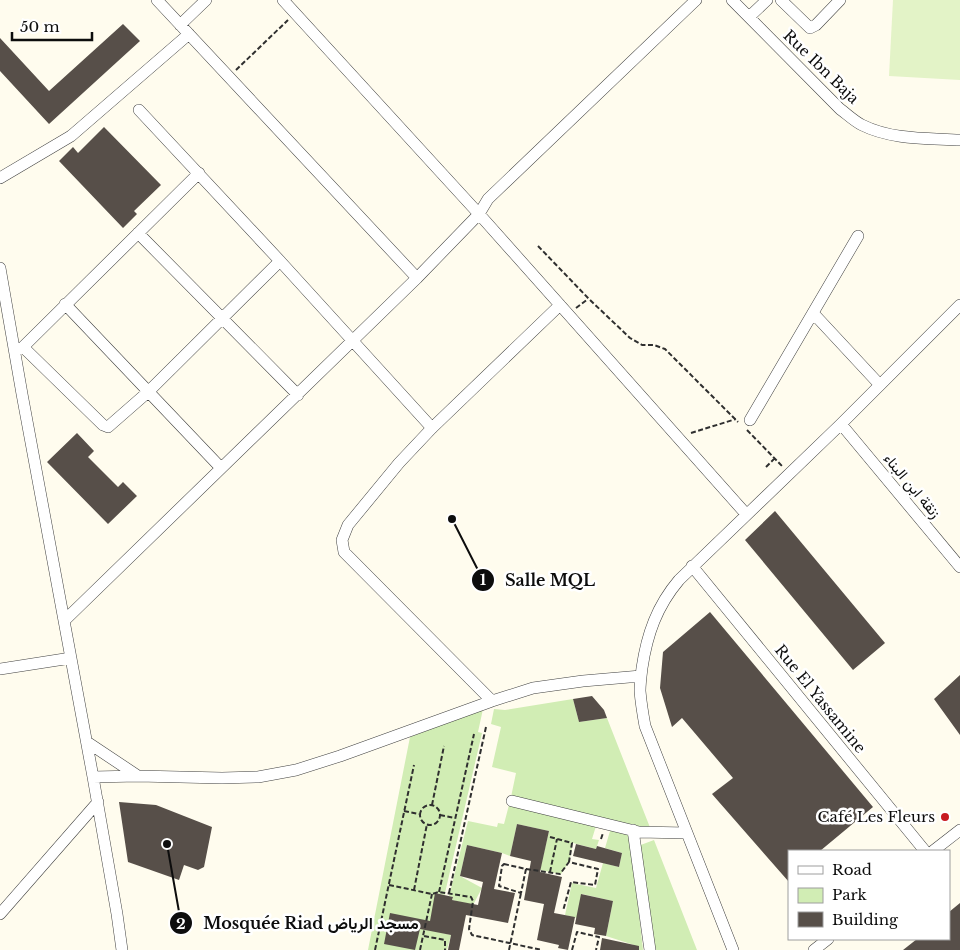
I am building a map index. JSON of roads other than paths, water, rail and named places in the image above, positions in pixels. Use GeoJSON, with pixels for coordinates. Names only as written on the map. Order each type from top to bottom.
{"type":"FeatureCollection","features":[{"type":"Feature","properties":{"kind":"street"},"geometry":{"type":"LineString","coordinates":[[157,0],[417,278]]}},
{"type":"Feature","properties":{"kind":"street"},"geometry":{"type":"LineString","coordinates":[[180,25],[206,0]]}},
{"type":"Feature","properties":{"kind":"street"},"geometry":{"type":"LineString","coordinates":[[283,0],[479,214],[746,514]]}},
{"type":"Feature","properties":{"kind":"street"},"geometry":{"type":"LineString","coordinates":[[64,621],[417,278],[479,214],[488,199],[696,0]]}},
{"type":"Feature","properties":{"kind":"street","name":"Rue Ibn Baja"},"geometry":{"type":"LineString","coordinates":[[732,0],[840,109],[860,124],[882,133],[904,137],[960,140]]}},
{"type":"Feature","properties":{"kind":"street"},"geometry":{"type":"LineString","coordinates":[[749,17],[767,0]]}},
{"type":"Feature","properties":{"kind":"street"},"geometry":{"type":"LineString","coordinates":[[781,0],[810,28],[816,25],[840,0]]}},
{"type":"Feature","properties":{"kind":"street"},"geometry":{"type":"LineString","coordinates":[[0,178],[71,136],[189,34]]}},
{"type":"Feature","properties":{"kind":"street"},"geometry":{"type":"LineString","coordinates":[[139,110],[354,340],[432,428]]}},
{"type":"Feature","properties":{"kind":"street"},"geometry":{"type":"LineString","coordinates":[[18,349],[199,173]]}},
{"type":"Feature","properties":{"kind":"street"},"geometry":{"type":"LineString","coordinates":[[138,234],[298,395]]}},
{"type":"Feature","properties":{"kind":"street"},"geometry":{"type":"LineString","coordinates":[[745,424],[858,236]]}},
{"type":"Feature","properties":{"kind":"street"},"geometry":{"type":"LineString","coordinates":[[18,349],[104,427],[110,426],[148,392],[280,261]]}},
{"type":"Feature","properties":{"kind":"street"},"geometry":{"type":"LineString","coordinates":[[0,268],[18,349],[64,621],[94,777],[122,950]]}},
{"type":"Feature","properties":{"kind":"street"},"geometry":{"type":"LineString","coordinates":[[65,304],[221,468]]}},
{"type":"Feature","properties":{"kind":"street"},"geometry":{"type":"LineString","coordinates":[[733,950],[646,726],[640,690],[649,632],[667,594],[692,566],[840,424],[960,305]]}},
{"type":"Feature","properties":{"kind":"street"},"geometry":{"type":"LineString","coordinates":[[492,701],[344,552],[342,540],[348,525],[399,463],[432,428],[564,310]]}},
{"type":"Feature","properties":{"kind":"street"},"geometry":{"type":"LineString","coordinates":[[813,313],[879,384]]}},
{"type":"Feature","properties":{"kind":"street","name":"زنقة ابن البناء"},"geometry":{"type":"LineString","coordinates":[[840,424],[960,567]]}},
{"type":"Feature","properties":{"kind":"street","name":"Rue El Yassamine"},"geometry":{"type":"LineString","coordinates":[[692,566],[924,850]]}},
{"type":"Feature","properties":{"kind":"street"},"geometry":{"type":"LineString","coordinates":[[0,669],[71,658]]}},
{"type":"Feature","properties":{"kind":"street"},"geometry":{"type":"LineString","coordinates":[[94,777],[258,777],[296,770],[533,688],[641,676]]}},
{"type":"Feature","properties":{"kind":"street"},"geometry":{"type":"LineString","coordinates":[[87,742],[138,776]]}},
{"type":"Feature","properties":{"kind":"street"},"geometry":{"type":"LineString","coordinates":[[512,800],[641,832],[686,833]]}},
{"type":"Feature","properties":{"kind":"street"},"geometry":{"type":"LineString","coordinates":[[0,914],[98,802]]}},
{"type":"Feature","properties":{"kind":"street"},"geometry":{"type":"LineString","coordinates":[[633,830],[650,950]]}},
{"type":"Feature","properties":{"kind":"street"},"geometry":{"type":"LineString","coordinates":[[934,850],[960,830]]}},
{"type":"Feature","properties":{"kind":"street"},"geometry":{"type":"LineString","coordinates":[[814,950],[827,940]]}},
{"type":"Feature","properties":{"kind":"place","name":"Salle MQL"},"geometry":{"type":"Point","coordinates":[452,519]}},
{"type":"Feature","properties":{"kind":"place","name":"Café Les Fleurs"},"geometry":{"type":"Point","coordinates":[945,817]}},
{"type":"Feature","properties":{"kind":"place","name":"Mosquée Riad مسجد الرياض"},"geometry":{"type":"Point","coordinates":[167,844]}}]}
